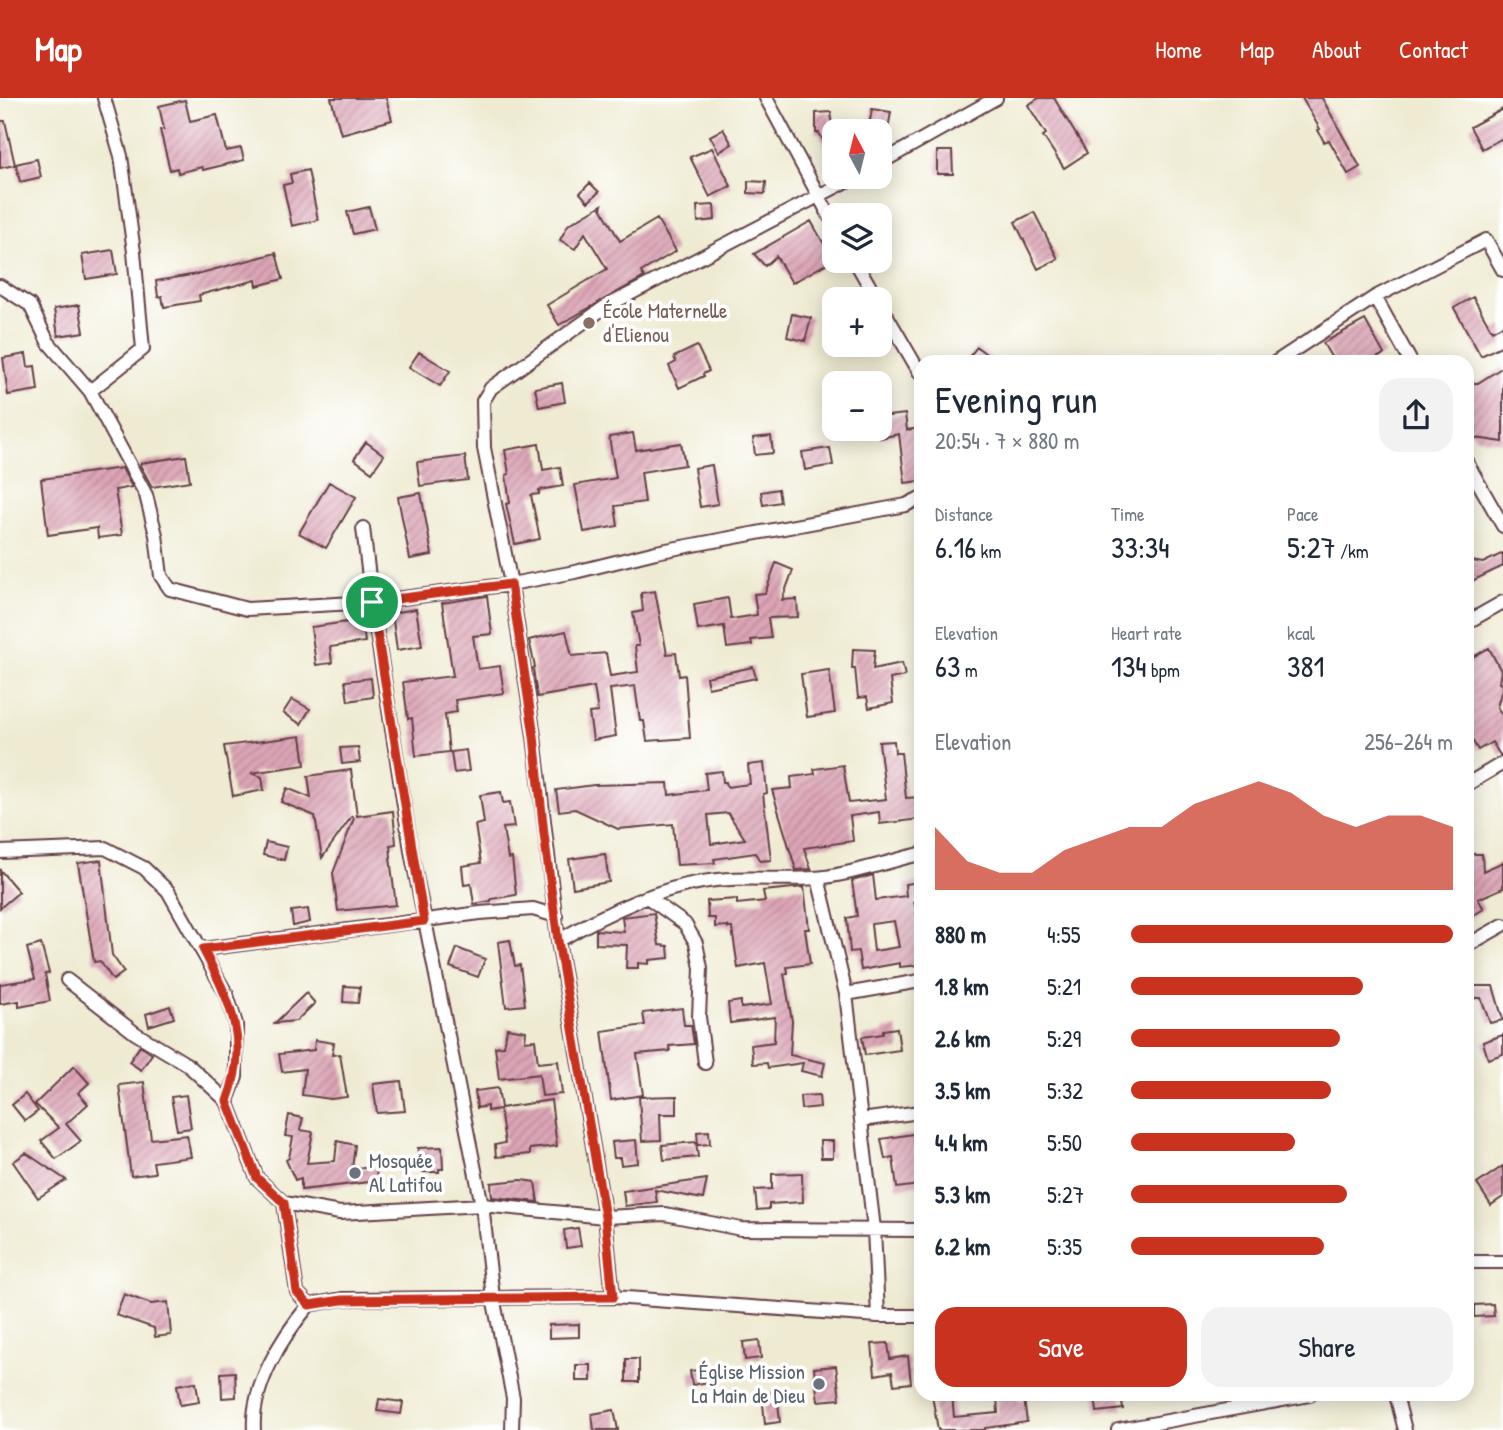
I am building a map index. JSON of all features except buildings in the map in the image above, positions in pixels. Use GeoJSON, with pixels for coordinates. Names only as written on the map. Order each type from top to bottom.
{"type":"FeatureCollection","features":[{"type":"Feature","properties":{"kind":"street"},"geometry":{"type":"LineString","coordinates":[[90,391],[143,349],[121,156],[104,98]]}},
{"type":"Feature","properties":{"kind":"street"},"geometry":{"type":"LineString","coordinates":[[766,98],[822,204]]}},
{"type":"Feature","properties":{"kind":"street"},"geometry":{"type":"LineString","coordinates":[[892,156],[996,98]]}},
{"type":"Feature","properties":{"kind":"street"},"geometry":{"type":"LineString","coordinates":[[613,1297],[605,1217],[558,941],[534,736],[511,584],[484,448],[483,401],[491,388],[605,307],[833,189]]}},
{"type":"Feature","properties":{"kind":"street"},"geometry":{"type":"LineString","coordinates":[[1287,355],[1375,297],[1486,240],[1503,270]]}},
{"type":"Feature","properties":{"kind":"street"},"geometry":{"type":"LineString","coordinates":[[0,286],[30,305],[48,342],[90,391],[146,495],[156,535],[161,576],[170,589],[247,609],[372,602],[511,584],[656,552],[906,505],[914,501]]}},
{"type":"Feature","properties":{"kind":"street"},"geometry":{"type":"LineString","coordinates":[[1375,297],[1407,355]]}},
{"type":"Feature","properties":{"kind":"street"},"geometry":{"type":"LineString","coordinates":[[892,325],[914,363]]}},
{"type":"Feature","properties":{"kind":"street"},"geometry":{"type":"LineString","coordinates":[[1474,475],[1503,526]]}},
{"type":"Feature","properties":{"kind":"street"},"geometry":{"type":"LineString","coordinates":[[363,528],[372,602],[424,921],[482,1205],[494,1297],[513,1398],[512,1430]]}},
{"type":"Feature","properties":{"kind":"street"},"geometry":{"type":"LineString","coordinates":[[1474,618],[1503,602]]}},
{"type":"Feature","properties":{"kind":"street"},"geometry":{"type":"LineString","coordinates":[[1474,780],[1503,763]]}},
{"type":"Feature","properties":{"kind":"street"},"geometry":{"type":"LineString","coordinates":[[0,852],[105,848],[144,867],[169,891],[227,995],[236,1024],[236,1077],[227,1101]]}},
{"type":"Feature","properties":{"kind":"street"},"geometry":{"type":"LineString","coordinates":[[558,941],[579,928],[647,897],[702,882],[758,877],[818,878],[914,855]]}},
{"type":"Feature","properties":{"kind":"street"},"geometry":{"type":"LineString","coordinates":[[818,878],[846,994],[874,1229],[878,1317]]}},
{"type":"Feature","properties":{"kind":"street"},"geometry":{"type":"LineString","coordinates":[[647,897],[685,924],[696,943],[701,968],[699,1017],[705,1063]]}},
{"type":"Feature","properties":{"kind":"street"},"geometry":{"type":"LineString","coordinates":[[203,949],[480,913],[534,909],[556,916]]}},
{"type":"Feature","properties":{"kind":"street"},"geometry":{"type":"LineString","coordinates":[[1474,941],[1503,925]]}},
{"type":"Feature","properties":{"kind":"street"},"geometry":{"type":"LineString","coordinates":[[67,980],[135,1033],[188,1065],[227,1101],[257,1178],[284,1203],[340,1213],[482,1205],[605,1217],[665,1214],[741,1229],[914,1230]]}},
{"type":"Feature","properties":{"kind":"street"},"geometry":{"type":"LineString","coordinates":[[846,994],[914,982]]}},
{"type":"Feature","properties":{"kind":"street"},"geometry":{"type":"LineString","coordinates":[[861,1120],[914,1113]]}},
{"type":"Feature","properties":{"kind":"street"},"geometry":{"type":"LineString","coordinates":[[284,1203],[297,1292],[309,1305]]}},
{"type":"Feature","properties":{"kind":"street"},"geometry":{"type":"LineString","coordinates":[[1474,1262],[1503,1262]]}},
{"type":"Feature","properties":{"kind":"street"},"geometry":{"type":"LineString","coordinates":[[254,1430],[253,1416],[267,1372],[286,1333],[309,1305],[342,1300],[613,1297],[878,1317],[914,1316]]}},
{"type":"Feature","properties":{"kind":"street"},"geometry":{"type":"LineString","coordinates":[[1118,1430],[1277,1401]]}},
{"type":"Feature","properties":{"kind":"street"},"geometry":{"type":"LineString","coordinates":[[1398,1401],[1405,1430]]}},
{"type":"Feature","properties":{"kind":"place","name":"École Maternelle d'Elienou"},"geometry":{"type":"Point","coordinates":[589,323]}},
{"type":"Feature","properties":{"kind":"place","name":"Mosquée Al Latifou"},"geometry":{"type":"Point","coordinates":[355,1173]}},
{"type":"Feature","properties":{"kind":"place","name":"Église Mission La Main de Dieu"},"geometry":{"type":"Point","coordinates":[819,1384]}},
{"type":"Feature","properties":{"kind":"route"},"geometry":{"type":"LineString","coordinates":[[511,584],[534,736],[558,941],[605,1217],[613,1297],[342,1300],[309,1305],[297,1292],[284,1203],[257,1178],[227,1101],[236,1077],[236,1024],[227,995],[203,949],[424,921],[372,602],[511,584]]}}]}
